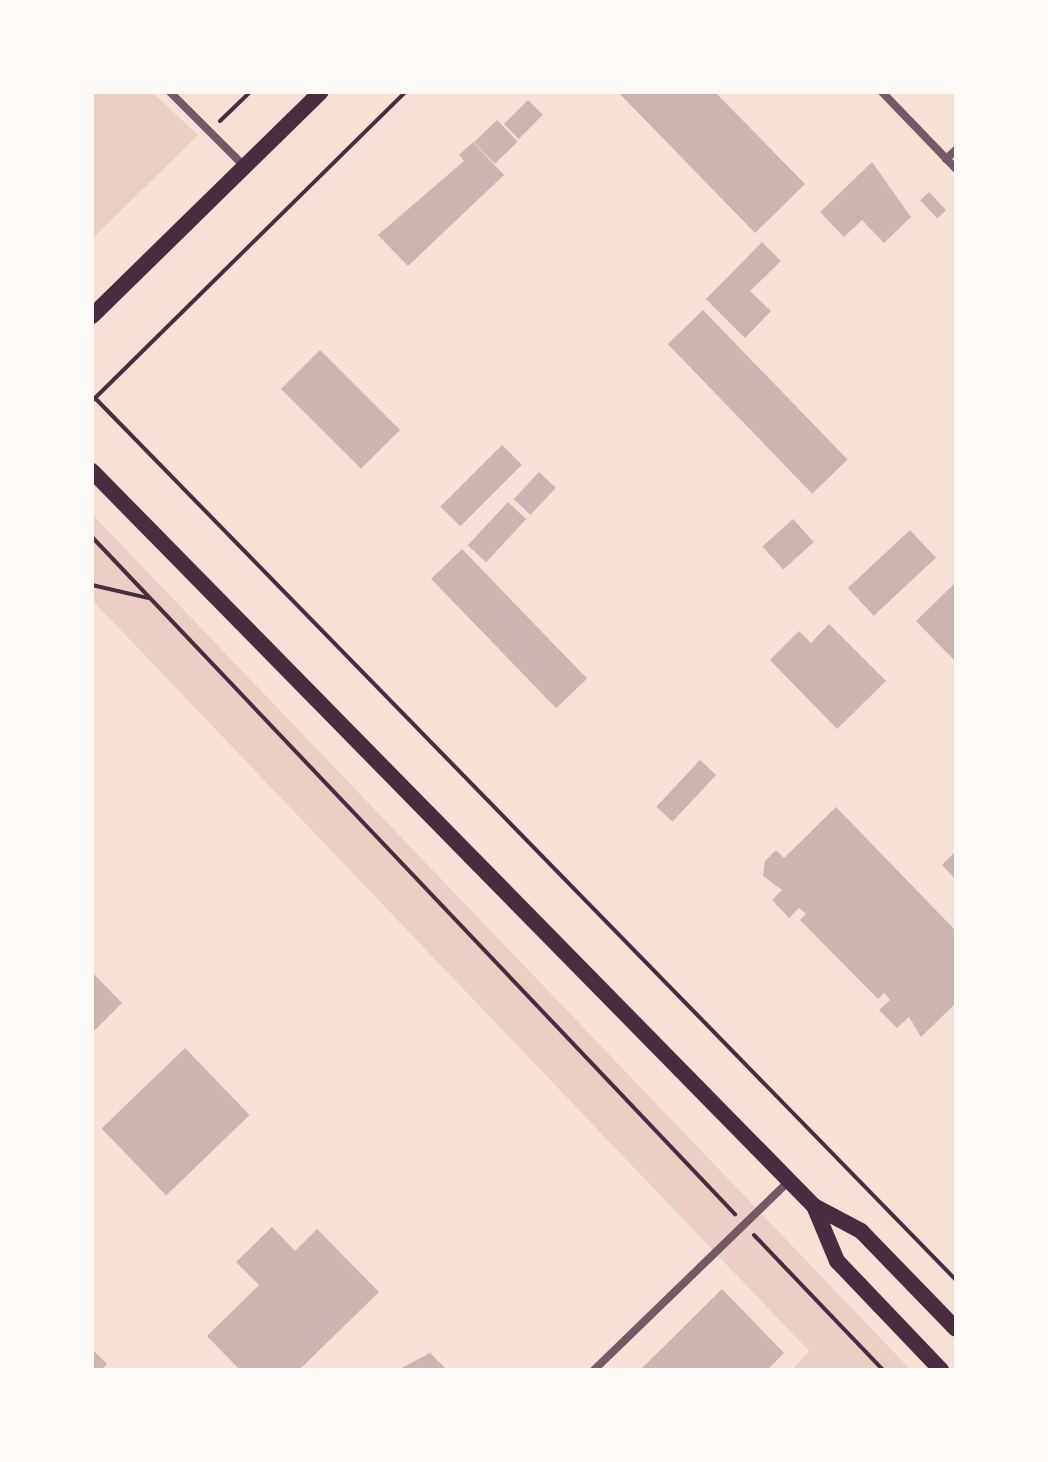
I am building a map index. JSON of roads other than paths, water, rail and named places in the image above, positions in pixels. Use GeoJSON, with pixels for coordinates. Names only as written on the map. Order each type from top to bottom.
{"type":"FeatureCollection","features":[{"type":"Feature","properties":{"kind":"main road"},"geometry":{"type":"LineString","coordinates":[[92,316],[98,305],[321,92]]}},
{"type":"Feature","properties":{"kind":"main road"},"geometry":{"type":"LineString","coordinates":[[92,471],[814,1206],[861,1231],[956,1329]]}},
{"type":"Feature","properties":{"kind":"main road"},"geometry":{"type":"LineString","coordinates":[[814,1206],[837,1261],[941,1370]]}},
{"type":"Feature","properties":{"kind":"street"},"geometry":{"type":"LineString","coordinates":[[170,92],[245,167]]}},
{"type":"Feature","properties":{"kind":"street"},"geometry":{"type":"LineString","coordinates":[[882,92],[956,169]]}},
{"type":"Feature","properties":{"kind":"street"},"geometry":{"type":"LineString","coordinates":[[946,159],[956,150]]}},
{"type":"Feature","properties":{"kind":"street"},"geometry":{"type":"LineString","coordinates":[[594,1370],[789,1181]]}}]}
